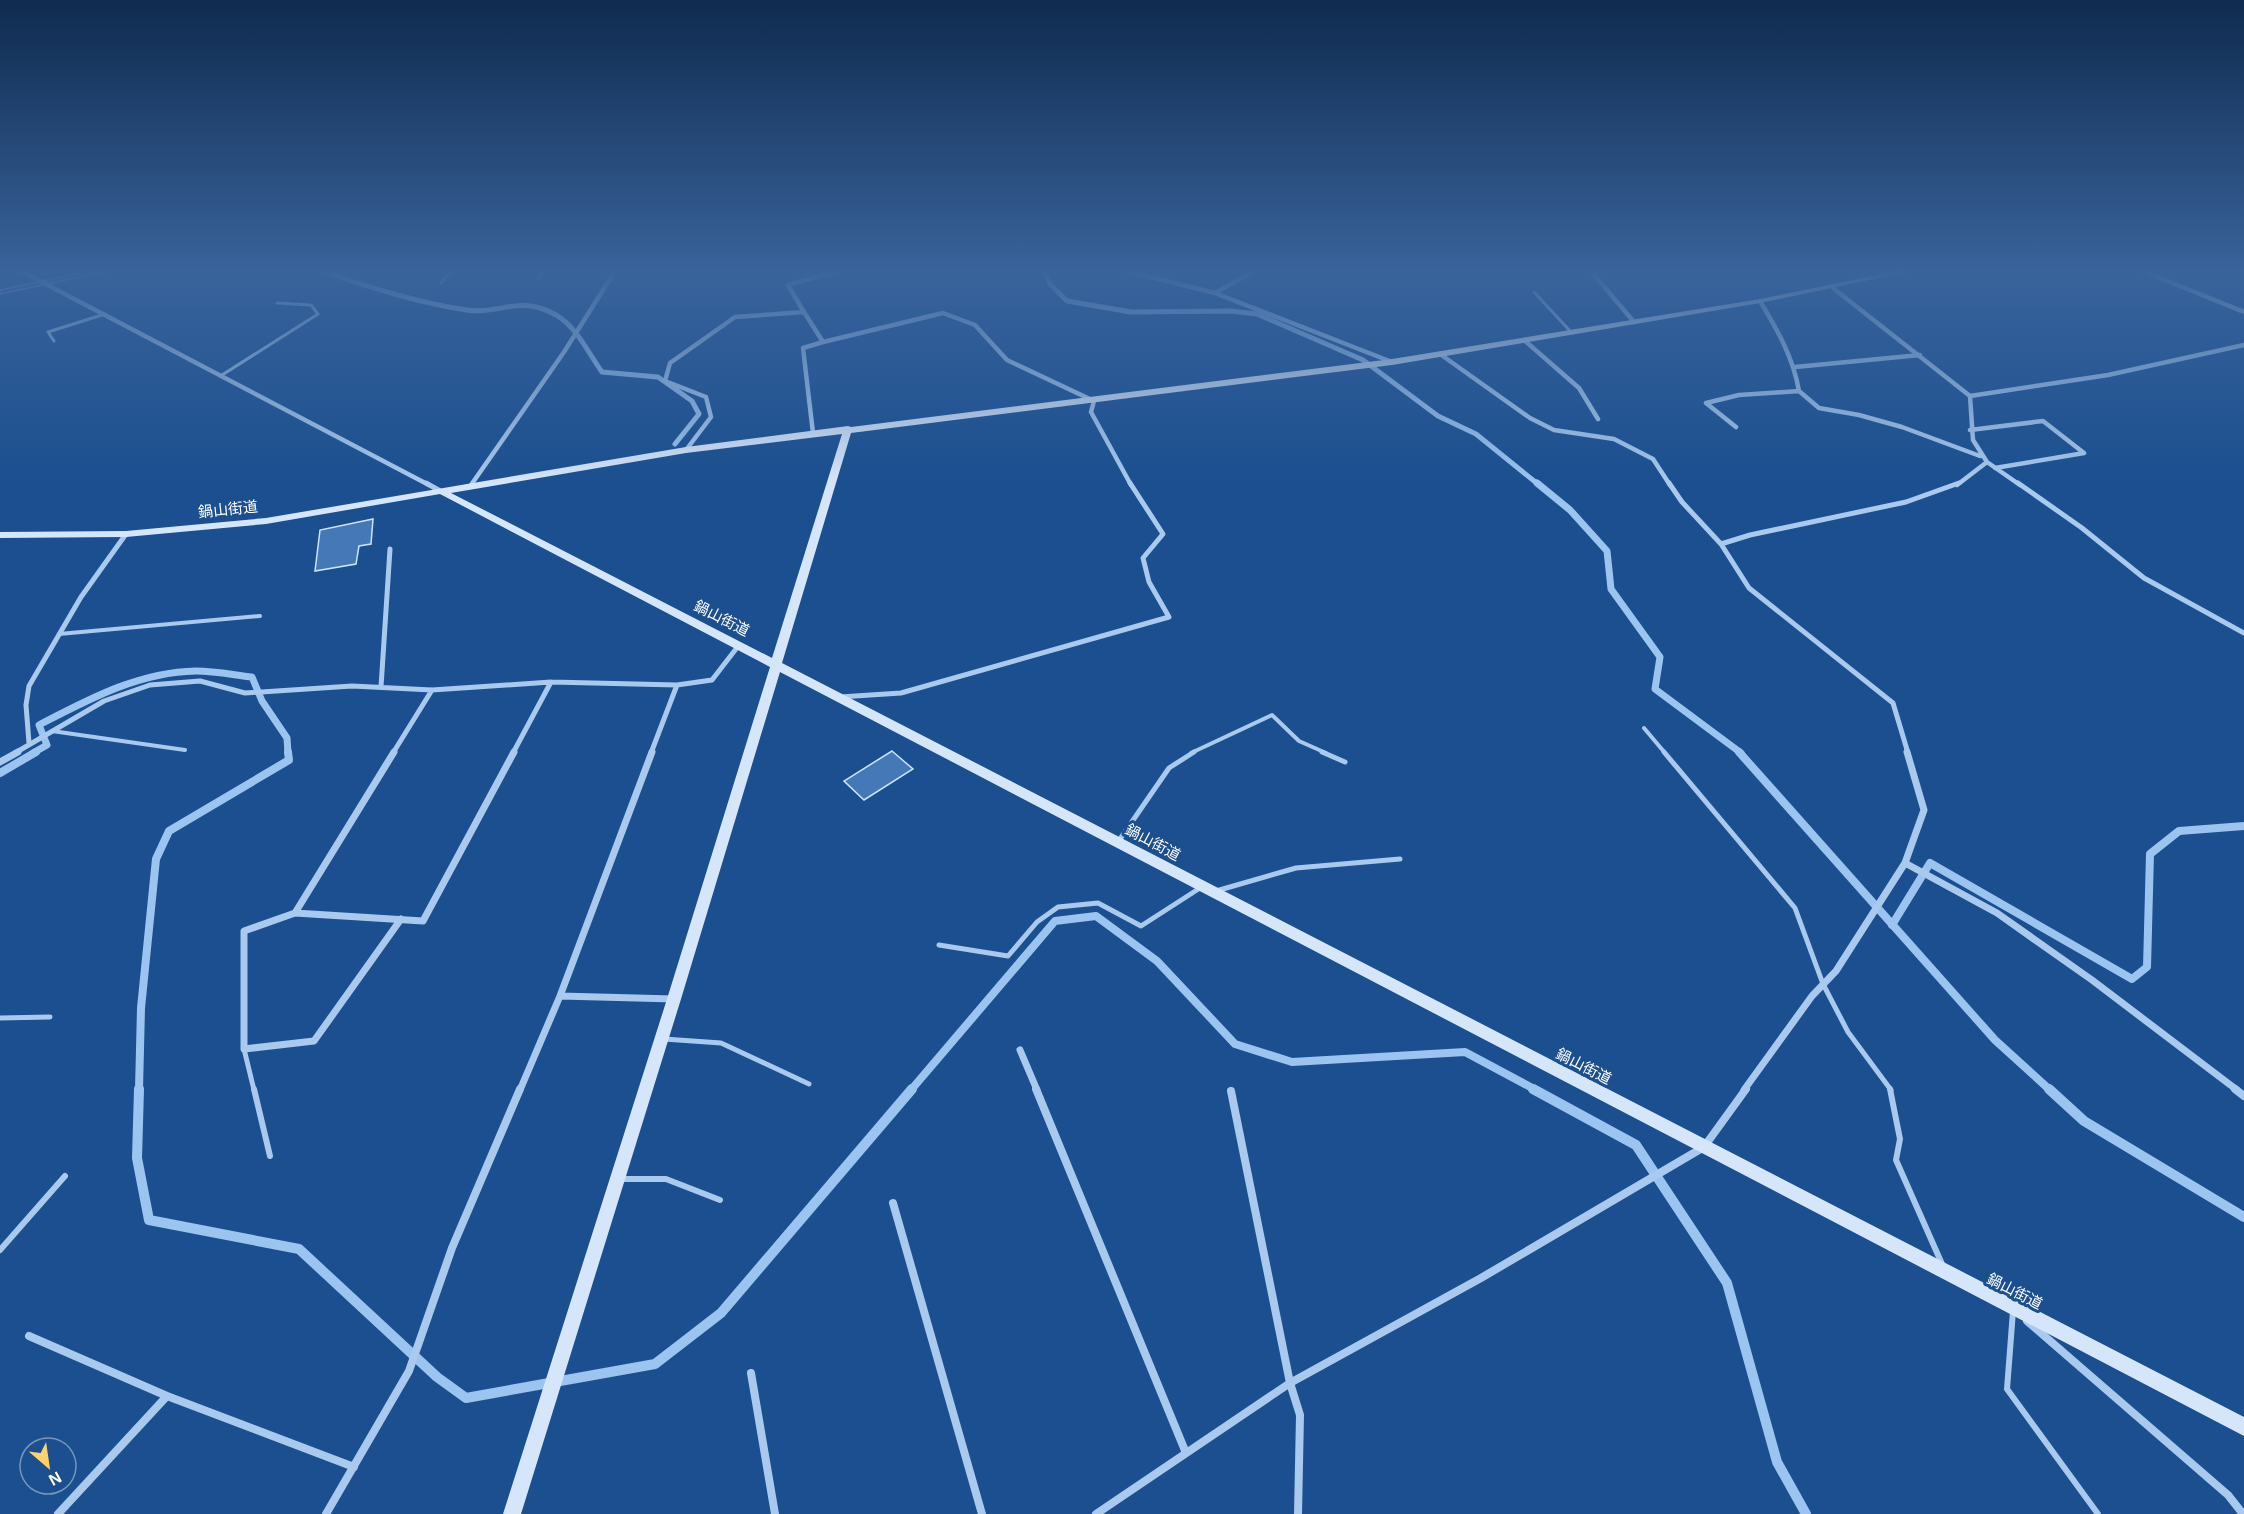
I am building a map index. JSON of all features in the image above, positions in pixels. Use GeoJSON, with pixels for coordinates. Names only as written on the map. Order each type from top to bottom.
{"type":"FeatureCollection","features":[{"type":"Feature","properties":{"kind":"street"},"geometry":{"type":"LineString","coordinates":[[158,342],[443,492],[686,450],[1094,401],[1392,362],[1514,342]]}},
{"type":"Feature","properties":{"kind":"street"},"geometry":{"type":"LineString","coordinates":[[471,486],[571,342]]}},
{"type":"Feature","properties":{"kind":"street"},"geometry":{"type":"LineString","coordinates":[[686,450],[711,417],[706,398],[665,381],[670,363],[700,342]]}},
{"type":"Feature","properties":{"kind":"street"},"geometry":{"type":"LineString","coordinates":[[813,433],[804,348],[823,342]]}},
{"type":"Feature","properties":{"kind":"street"},"geometry":{"type":"LineString","coordinates":[[990,342],[1007,360],[1094,401]]}},
{"type":"Feature","properties":{"kind":"street"},"geometry":{"type":"LineString","coordinates":[[1340,342],[1392,362]]}},
{"type":"Feature","properties":{"kind":"street"},"geometry":{"type":"LineString","coordinates":[[1526,342],[1579,388],[1598,419]]}},
{"type":"Feature","properties":{"kind":"street"},"geometry":{"type":"LineString","coordinates":[[1784,342],[1795,367],[1799,391],[1819,408],[1859,415],[1980,456],[2082,528],[2144,578],[2244,633]]}},
{"type":"Feature","properties":{"kind":"street"},"geometry":{"type":"LineString","coordinates":[[1903,342],[1970,396],[2078,381],[2182,362],[2244,345]]}},
{"type":"Feature","properties":{"kind":"street"},"geometry":{"type":"LineString","coordinates":[[1096,1514],[1290,1383],[1481,1278],[1704,1147],[1812,996],[1836,971],[1905,863],[1924,810],[1893,703],[1749,588],[1720,544],[1682,502],[1653,459],[1614,439],[1554,430],[1530,418],[1440,354]]}},
{"type":"Feature","properties":{"kind":"street"},"geometry":{"type":"LineString","coordinates":[[1795,367],[1921,355]]}},
{"type":"Feature","properties":{"kind":"street"},"geometry":{"type":"LineString","coordinates":[[1737,427],[1706,403],[1739,395],[1799,391]]}},
{"type":"Feature","properties":{"kind":"street"},"geometry":{"type":"LineString","coordinates":[[1970,396],[1970,430],[1980,456]]}},
{"type":"Feature","properties":{"kind":"street"},"geometry":{"type":"LineString","coordinates":[[838,697],[902,693],[1168,617],[1149,582],[1143,558],[1163,534],[1125,476],[1096,422],[1091,412],[1094,401]]}},
{"type":"Feature","properties":{"kind":"street"},"geometry":{"type":"LineString","coordinates":[[1970,430],[2043,421],[2084,453],[1995,468]]}},
{"type":"Feature","properties":{"kind":"street"},"geometry":{"type":"LineString","coordinates":[[512,1514],[674,999],[848,429]]}},
{"type":"Feature","properties":{"kind":"street"},"geometry":{"type":"LineString","coordinates":[[1720,544],[1750,535],[1906,502],[1954,487],[1987,462]]}},
{"type":"Feature","properties":{"kind":"street","name":"鍋山街道"},"geometry":{"type":"LineString","coordinates":[[0,536],[126,534],[266,521],[443,492],[2244,1428]]}},
{"type":"Feature","properties":{"kind":"street"},"geometry":{"type":"LineString","coordinates":[[29,743],[26,705],[29,686],[59,634],[126,534]]}},
{"type":"Feature","properties":{"kind":"street"},"geometry":{"type":"LineString","coordinates":[[381,687],[390,549]]}},
{"type":"Feature","properties":{"kind":"street"},"geometry":{"type":"LineString","coordinates":[[0,762],[104,700],[150,685],[200,681],[245,693],[352,686],[432,690],[551,682],[677,685],[712,680],[739,645]]}},
{"type":"Feature","properties":{"kind":"street"},"geometry":{"type":"LineString","coordinates":[[400,919],[314,1041],[244,1049],[243,931],[295,913],[400,919],[423,921],[551,682]]}},
{"type":"Feature","properties":{"kind":"street"},"geometry":{"type":"LineString","coordinates":[[326,1514],[410,1371],[452,1248],[560,996],[677,685]]}},
{"type":"Feature","properties":{"kind":"street"},"geometry":{"type":"LineString","coordinates":[[295,913],[432,690]]}},
{"type":"Feature","properties":{"kind":"street"},"geometry":{"type":"LineString","coordinates":[[1905,863],[1997,913],[2092,980],[2244,1096]]}},
{"type":"Feature","properties":{"kind":"street"},"geometry":{"type":"LineString","coordinates":[[560,996],[674,999]]}},
{"type":"Feature","properties":{"kind":"street"},"geometry":{"type":"LineString","coordinates":[[1020,1050],[1186,1453]]}},
{"type":"Feature","properties":{"kind":"street"},"geometry":{"type":"LineString","coordinates":[[1231,1091],[1290,1383],[1300,1415],[1298,1514]]}},
{"type":"Feature","properties":{"kind":"street"},"geometry":{"type":"LineString","coordinates":[[893,1203],[982,1514]]}},
{"type":"Feature","properties":{"kind":"street"},"geometry":{"type":"LineString","coordinates":[[2013,1309],[2228,1495],[2243,1514]]}},
{"type":"Feature","properties":{"kind":"street"},"geometry":{"type":"LineString","coordinates":[[29,1336],[167,1396],[354,1467]]}},
{"type":"Feature","properties":{"kind":"street"},"geometry":{"type":"LineString","coordinates":[[751,1373],[775,1514]]}},
{"type":"Feature","properties":{"kind":"street"},"geometry":{"type":"LineString","coordinates":[[58,1514],[167,1396]]}},
{"type":"Feature","properties":{"kind":"lane"},"geometry":{"type":"LineString","coordinates":[[222,375],[274,342]]}},
{"type":"Feature","properties":{"kind":"lane"},"geometry":{"type":"LineString","coordinates":[[59,634],[260,616]]}},
{"type":"Feature","properties":{"kind":"lane"},"geometry":{"type":"LineString","coordinates":[[1118,842],[1169,768],[1199,748],[1272,715],[1299,741],[1345,762]]}},
{"type":"Feature","properties":{"kind":"lane"},"geometry":{"type":"LineString","coordinates":[[1644,728],[1796,909],[1823,984],[1848,1032],[1890,1087],[1900,1139],[1896,1160],[1946,1273]]}},
{"type":"Feature","properties":{"kind":"lane"},"geometry":{"type":"LineString","coordinates":[[50,731],[185,750]]}},
{"type":"Feature","properties":{"kind":"lane"},"geometry":{"type":"LineString","coordinates":[[939,945],[1008,956],[1037,922],[1058,907],[1098,903],[1141,926],[1208,889],[1296,868],[1400,859]]}},
{"type":"Feature","properties":{"kind":"lane"},"geometry":{"type":"LineString","coordinates":[[0,1018],[50,1017]]}},
{"type":"Feature","properties":{"kind":"lane"},"geometry":{"type":"LineString","coordinates":[[661,1039],[721,1043],[809,1084]]}},
{"type":"Feature","properties":{"kind":"lane"},"geometry":{"type":"LineString","coordinates":[[244,1049],[270,1156]]}},
{"type":"Feature","properties":{"kind":"lane"},"geometry":{"type":"LineString","coordinates":[[0,1251],[65,1176]]}},
{"type":"Feature","properties":{"kind":"lane"},"geometry":{"type":"LineString","coordinates":[[617,1179],[666,1179],[720,1200]]}},
{"type":"Feature","properties":{"kind":"lane"},"geometry":{"type":"LineString","coordinates":[[2013,1309],[2007,1389],[2098,1514]]}},
{"type":"Feature","properties":{"kind":"building"},"geometry":{"type":"Polygon","coordinates":[[[373,519],[371,544],[359,546],[356,564],[315,571],[320,530],[373,519]]]}},
{"type":"Feature","properties":{"kind":"building"},"geometry":{"type":"Polygon","coordinates":[[[892,751],[913,769],[864,800],[844,781],[892,751]]]}},
{"type":"Feature","properties":{"kind":"waterway"},"geometry":{"type":"LineString","coordinates":[[582,342],[602,372],[658,377],[692,401],[699,414],[675,444]]}},
{"type":"Feature","properties":{"kind":"waterway"},"geometry":{"type":"LineString","coordinates":[[1321,342],[1363,360],[1438,416],[1476,434],[1539,485]]}},
{"type":"Feature","properties":{"kind":"waterway"},"geometry":{"type":"LineString","coordinates":[[1537,483],[1570,510],[1607,551],[1611,589],[1660,657],[1655,689],[1741,753]]}},
{"type":"Feature","properties":{"kind":"waterway"},"geometry":{"type":"LineString","coordinates":[[33,753],[47,745],[39,725],[134,682],[154,676],[196,671],[252,677],[262,701],[287,738],[288,753]]}},
{"type":"Feature","properties":{"kind":"waterway"},"geometry":{"type":"LineString","coordinates":[[0,773],[36,752]]}},
{"type":"Feature","properties":{"kind":"waterway"},"geometry":{"type":"LineString","coordinates":[[139,1090],[141,1008],[156,859],[169,831],[289,760],[288,752]]}},
{"type":"Feature","properties":{"kind":"waterway"},"geometry":{"type":"LineString","coordinates":[[1739,752],[1892,924]]}},
{"type":"Feature","properties":{"kind":"waterway"},"geometry":{"type":"LineString","coordinates":[[1892,924],[1930,863],[2132,979],[2147,967],[2150,854],[2179,831],[2244,826]]}},
{"type":"Feature","properties":{"kind":"waterway"},"geometry":{"type":"LineString","coordinates":[[911,1090],[1055,921],[1096,916],[1157,961],[1235,1044],[1292,1062],[1465,1052],[1536,1090]]}},
{"type":"Feature","properties":{"kind":"waterway"},"geometry":{"type":"LineString","coordinates":[[1892,924],[1995,1040],[2050,1090]]}},
{"type":"Feature","properties":{"kind":"waterway"},"geometry":{"type":"LineString","coordinates":[[139,1089],[137,1158],[149,1220],[299,1249],[437,1377],[466,1398],[655,1364],[721,1313],[912,1089]]}},
{"type":"Feature","properties":{"kind":"waterway"},"geometry":{"type":"LineString","coordinates":[[1533,1089],[1636,1145],[1727,1283],[1777,1462],[1806,1514]]}},
{"type":"Feature","properties":{"kind":"waterway"},"geometry":{"type":"LineString","coordinates":[[2049,1089],[2084,1121],[2244,1217]]}}]}
